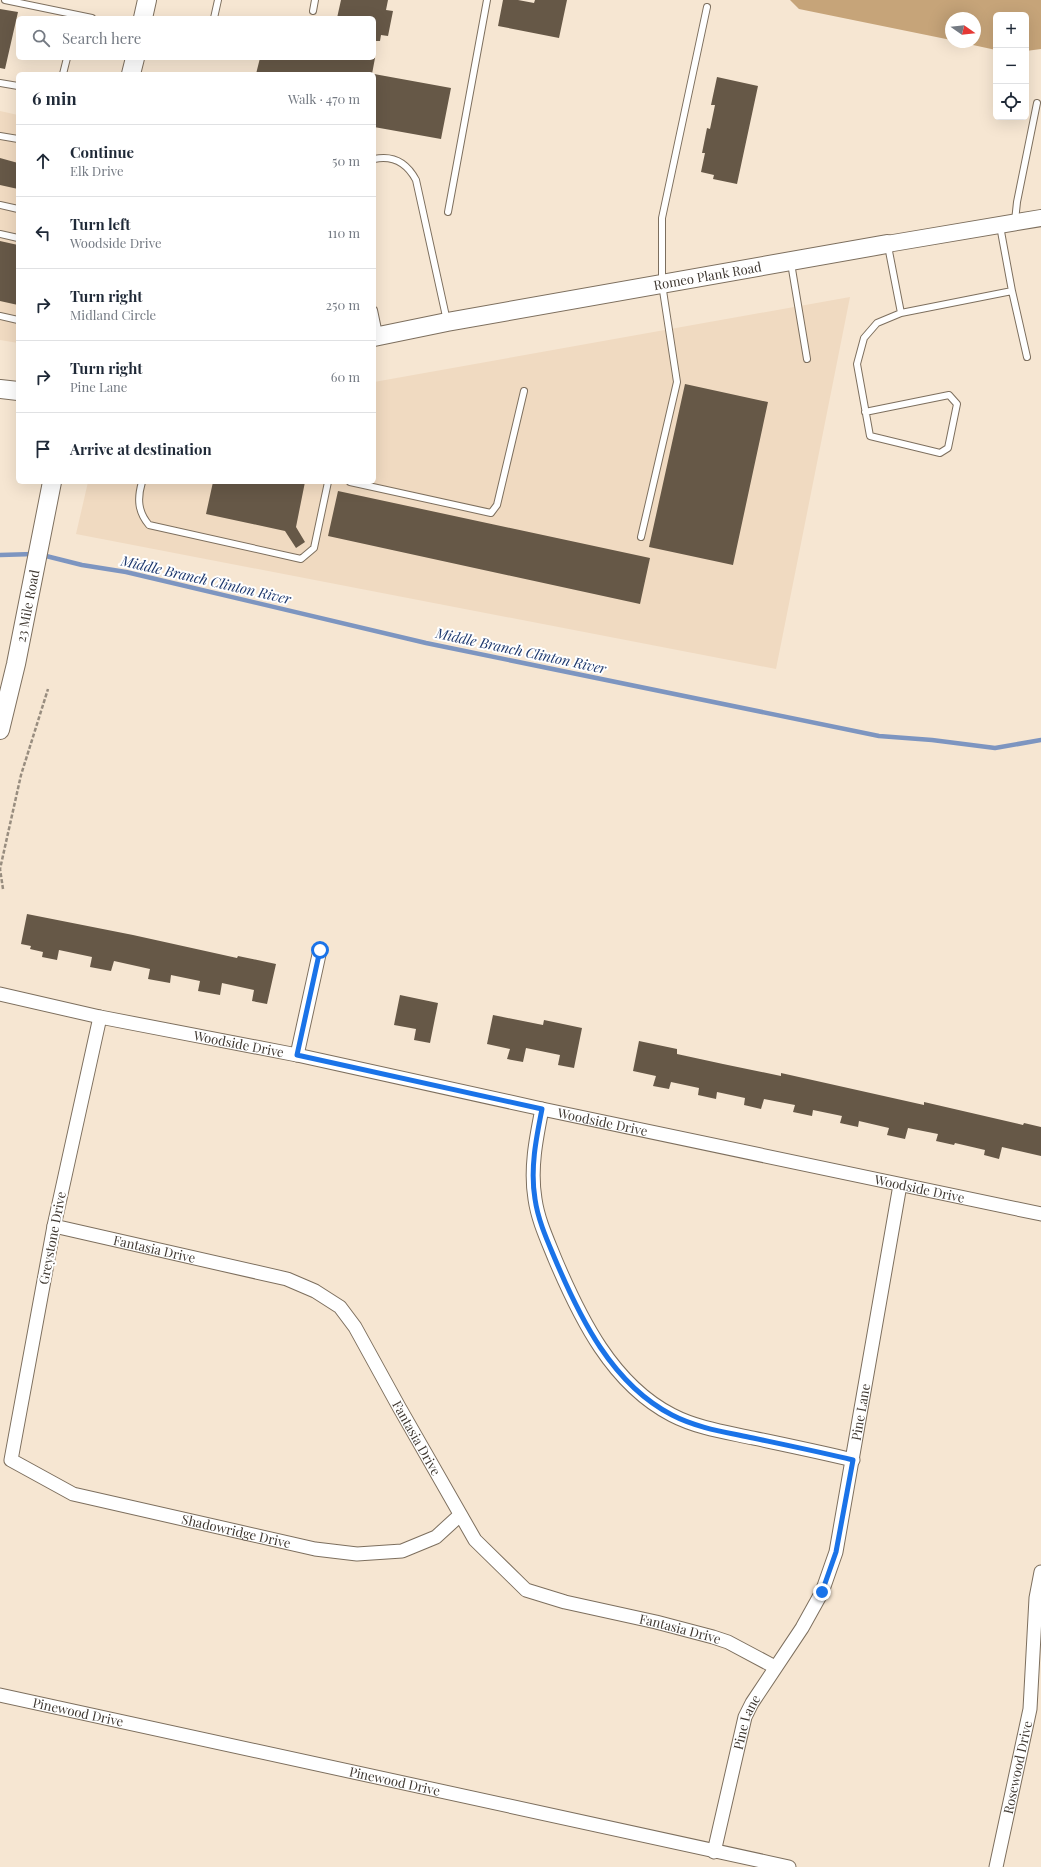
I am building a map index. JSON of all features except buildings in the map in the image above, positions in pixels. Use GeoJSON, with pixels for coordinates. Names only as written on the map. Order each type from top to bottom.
{"type":"FeatureCollection","features":[{"type":"Feature","properties":{"kind":"main road"},"geometry":{"type":"LineString","coordinates":[[143,16],[147,0]]}},
{"type":"Feature","properties":{"kind":"main road"},"geometry":{"type":"LineString","coordinates":[[131,72],[134,60]]}},
{"type":"Feature","properties":{"kind":"main road","name":"Romeo Plank Road"},"geometry":{"type":"LineString","coordinates":[[377,337],[447,322],[887,244]]}},
{"type":"Feature","properties":{"kind":"main road"},"geometry":{"type":"LineString","coordinates":[[0,389],[16,391]]}},
{"type":"Feature","properties":{"kind":"main road","name":"23 Mile Road"},"geometry":{"type":"LineString","coordinates":[[0,730],[16,664],[43,534],[52,484]]}},
{"type":"Feature","properties":{"kind":"street","name":"Romeo Plank Road"},"geometry":{"type":"LineString","coordinates":[[887,244],[1041,218]]}},
{"type":"Feature","properties":{"kind":"street"},"geometry":{"type":"LineString","coordinates":[[297,1055],[320,950]]}},
{"type":"Feature","properties":{"kind":"street","name":"Woodside Drive"},"geometry":{"type":"LineString","coordinates":[[0,994],[100,1017],[297,1055],[542,1109],[1041,1214]]}},
{"type":"Feature","properties":{"kind":"street","name":"Greystone Drive"},"geometry":{"type":"LineString","coordinates":[[11,1460],[54,1226],[100,1017]]}},
{"type":"Feature","properties":{"kind":"street"},"geometry":{"type":"LineString","coordinates":[[542,1109],[534,1158],[533,1180],[535,1199],[540,1221],[572,1298],[609,1359],[624,1379],[647,1400],[689,1423],[853,1460]]}},
{"type":"Feature","properties":{"kind":"street","name":"Pine Lane"},"geometry":{"type":"LineString","coordinates":[[714,1852],[745,1717],[752,1703],[775,1667],[802,1628],[822,1592],[836,1552],[900,1185]]}},
{"type":"Feature","properties":{"kind":"street","name":"Fantasia Drive"},"geometry":{"type":"LineString","coordinates":[[54,1226],[287,1279],[314,1291],[340,1307],[355,1327],[475,1540],[526,1590],[565,1602],[656,1622],[713,1637],[728,1642],[775,1667]]}},
{"type":"Feature","properties":{"kind":"street","name":"Shadowridge Drive"},"geometry":{"type":"LineString","coordinates":[[11,1460],[74,1494],[315,1549],[357,1554],[402,1551],[436,1537],[460,1515]]}},
{"type":"Feature","properties":{"kind":"street","name":"Rosewood Drive"},"geometry":{"type":"LineString","coordinates":[[996,1867],[1030,1709],[1037,1650],[1036,1598],[1041,1572]]}},
{"type":"Feature","properties":{"kind":"street","name":"Pinewood Drive"},"geometry":{"type":"LineString","coordinates":[[0,1695],[714,1852],[789,1867]]}},
{"type":"Feature","properties":{"kind":"lane"},"geometry":{"type":"LineString","coordinates":[[5,0],[76,16]]}},
{"type":"Feature","properties":{"kind":"lane"},"geometry":{"type":"LineString","coordinates":[[214,16],[218,0]]}},
{"type":"Feature","properties":{"kind":"lane"},"geometry":{"type":"LineString","coordinates":[[313,11],[315,0]]}},
{"type":"Feature","properties":{"kind":"lane"},"geometry":{"type":"LineString","coordinates":[[448,212],[487,0]]}},
{"type":"Feature","properties":{"kind":"lane"},"geometry":{"type":"LineString","coordinates":[[641,537],[677,382],[662,284],[662,218],[707,6]]}},
{"type":"Feature","properties":{"kind":"lane"},"geometry":{"type":"LineString","coordinates":[[64,72],[66,60]]}},
{"type":"Feature","properties":{"kind":"lane"},"geometry":{"type":"LineString","coordinates":[[0,83],[16,86]]}},
{"type":"Feature","properties":{"kind":"lane"},"geometry":{"type":"LineString","coordinates":[[1027,357],[1012,291],[1007,224],[1017,202],[1037,103]]}},
{"type":"Feature","properties":{"kind":"lane"},"geometry":{"type":"LineString","coordinates":[[0,136],[16,140]]}},
{"type":"Feature","properties":{"kind":"lane"},"geometry":{"type":"LineString","coordinates":[[376,159],[394,158],[411,171],[416,180],[447,322]]}},
{"type":"Feature","properties":{"kind":"lane"},"geometry":{"type":"LineString","coordinates":[[0,205],[16,208]]}},
{"type":"Feature","properties":{"kind":"lane"},"geometry":{"type":"LineString","coordinates":[[0,234],[16,238]]}},
{"type":"Feature","properties":{"kind":"lane"},"geometry":{"type":"LineString","coordinates":[[887,244],[901,313]]}},
{"type":"Feature","properties":{"kind":"lane"},"geometry":{"type":"LineString","coordinates":[[791,261],[807,359]]}},
{"type":"Feature","properties":{"kind":"lane"},"geometry":{"type":"LineString","coordinates":[[865,412],[949,395],[958,404],[948,448],[940,453],[870,436],[865,412],[857,364],[864,338],[877,323],[901,313],[1012,291]]}},
{"type":"Feature","properties":{"kind":"lane"},"geometry":{"type":"LineString","coordinates":[[0,316],[16,320]]}},
{"type":"Feature","properties":{"kind":"lane"},"geometry":{"type":"LineString","coordinates":[[359,484],[491,513],[497,505],[524,391]]}},
{"type":"Feature","properties":{"kind":"lane"},"geometry":{"type":"LineString","coordinates":[[142,484],[139,504],[142,516],[149,525],[301,558],[314,548],[328,484]]}},
{"type":"Feature","properties":{"kind":"path"},"geometry":{"type":"LineString","coordinates":[[3,889],[0,869],[21,775],[48,689]]}},
{"type":"Feature","properties":{"kind":"shaded area"},"geometry":{"type":"Polygon","coordinates":[[[790,0],[1041,0],[1041,49],[1029,51],[1029,12],[993,12],[993,49],[981,47],[981,12],[945,12],[945,39],[799,9],[790,0]]]}},
{"type":"Feature","properties":{"kind":"shaded area"},"geometry":{"type":"Polygon","coordinates":[[[0,111],[16,115],[16,343],[0,340],[0,111]]]}},
{"type":"Feature","properties":{"kind":"shaded area"},"geometry":{"type":"Polygon","coordinates":[[[850,297],[776,669],[76,534],[88,484],[376,484],[376,382],[850,297]]]}},
{"type":"Feature","properties":{"kind":"waterway","name":"Middle Branch Clinton River"},"geometry":{"type":"LineString","coordinates":[[0,555],[34,554]]}},
{"type":"Feature","properties":{"kind":"waterway","name":"Middle Branch Clinton River"},"geometry":{"type":"LineString","coordinates":[[42,555],[82,565],[126,572],[426,643],[879,736],[932,740],[995,748],[1041,740]]}},
{"type":"Feature","properties":{"kind":"route"},"geometry":{"type":"LineString","coordinates":[[320,950],[297,1055],[542,1109],[537,1134],[533,1180],[535,1199],[540,1221],[569,1292],[585,1322],[609,1359],[632,1387],[647,1400],[672,1415],[699,1427],[853,1460],[836,1552],[822,1592]]}}]}
